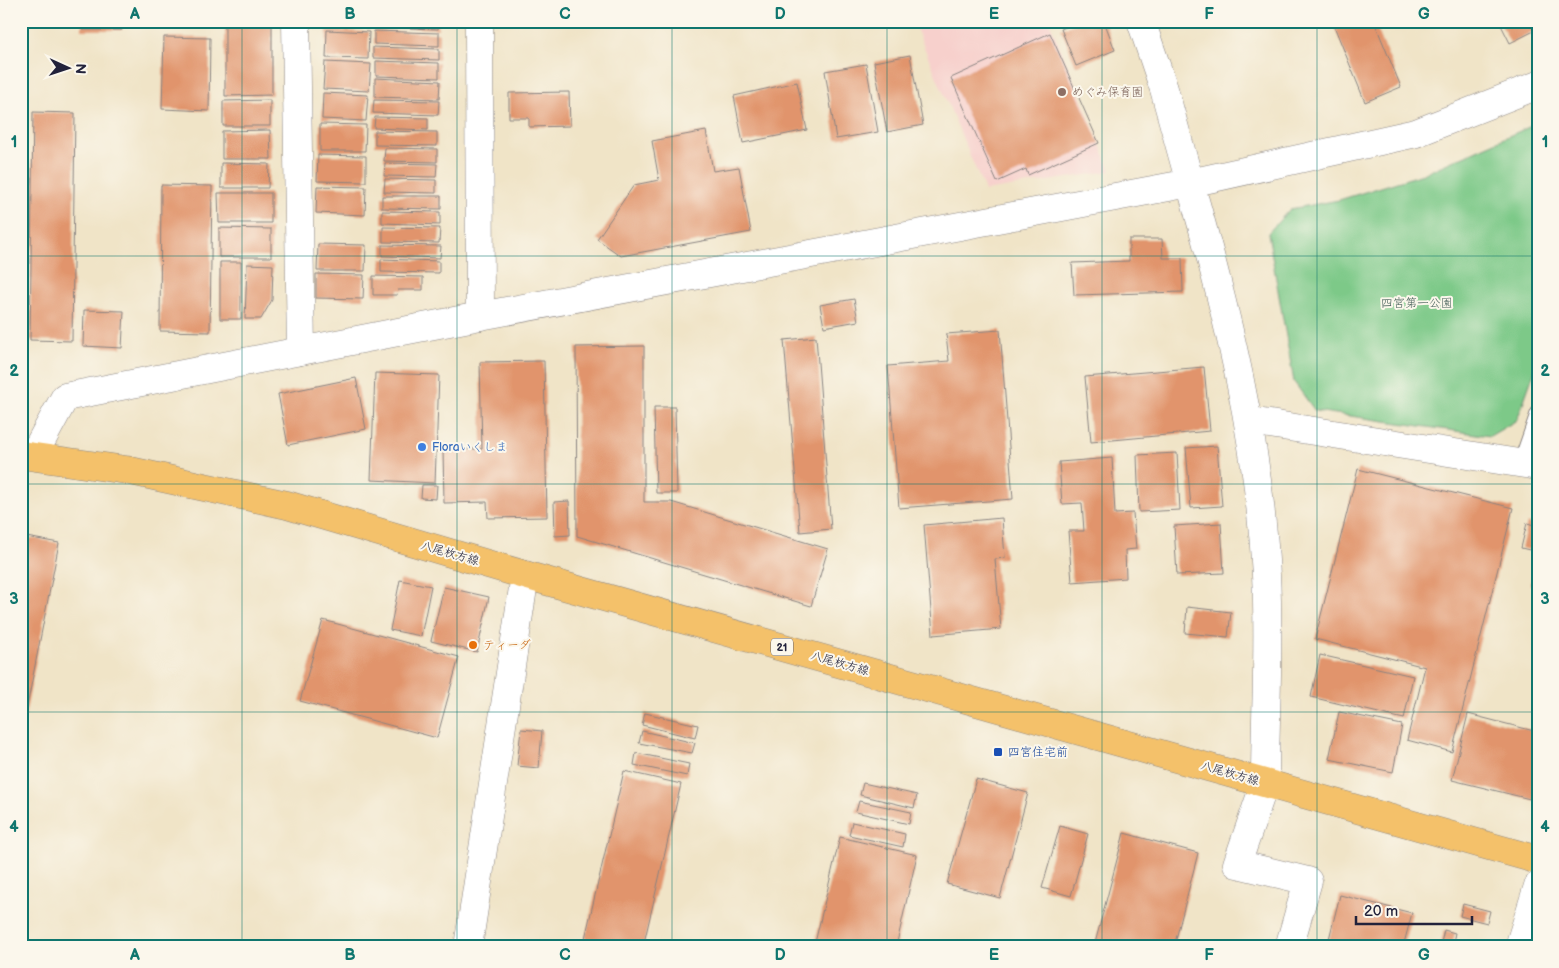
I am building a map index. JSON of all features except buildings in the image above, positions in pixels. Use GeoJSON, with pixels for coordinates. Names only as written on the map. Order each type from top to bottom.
{"type":"FeatureCollection","features":[{"type":"Feature","properties":{"kind":"main road","name":"八尾枚方線"},"geometry":{"type":"LineString","coordinates":[[27,456],[126,470],[287,505],[525,575],[1538,860]]}},
{"type":"Feature","properties":{"kind":"street"},"geometry":{"type":"LineString","coordinates":[[296,21],[301,351]]}},
{"type":"Feature","properties":{"kind":"street"},"geometry":{"type":"LineString","coordinates":[[479,21],[480,316]]}},
{"type":"Feature","properties":{"kind":"street"},"geometry":{"type":"LineString","coordinates":[[1141,21],[1164,89],[1218,281],[1250,421],[1266,575],[1265,783],[1237,864],[1308,881],[1289,947]]}},
{"type":"Feature","properties":{"kind":"street"},"geometry":{"type":"LineString","coordinates":[[27,456],[65,397],[480,316],[1190,184],[1416,133],[1538,85]]}},
{"type":"Feature","properties":{"kind":"street"},"geometry":{"type":"LineString","coordinates":[[1250,421],[1530,465]]}},
{"type":"Feature","properties":{"kind":"street"},"geometry":{"type":"LineString","coordinates":[[468,947],[525,575]]}},
{"type":"Feature","properties":{"kind":"street"},"geometry":{"type":"LineString","coordinates":[[1519,947],[1538,886]]}},
{"type":"Feature","properties":{"kind":"lane"},"geometry":{"type":"LineString","coordinates":[[1530,465],[1538,414]]}},
{"type":"Feature","properties":{"kind":"shaded area"},"geometry":{"type":"Polygon","coordinates":[[[913,21],[1049,21],[1111,171],[985,191],[913,21]]]}},
{"type":"Feature","properties":{"kind":"green space","name":"四宮第一公園"},"geometry":{"type":"Polygon","coordinates":[[[1538,123],[1538,361],[1517,420],[1490,436],[1315,411],[1294,382],[1268,233],[1290,209],[1339,200],[1423,174],[1538,123]]]}},
{"type":"Feature","properties":{"kind":"place","name":"めぐみ保育園"},"geometry":{"type":"Point","coordinates":[1062,92]}},
{"type":"Feature","properties":{"kind":"place","name":"Floraいくしま"},"geometry":{"type":"Point","coordinates":[422,447]}},
{"type":"Feature","properties":{"kind":"place","name":"ティーダ"},"geometry":{"type":"Point","coordinates":[473,645]}},
{"type":"Feature","properties":{"kind":"place","name":"四宮住宅前"},"geometry":{"type":"Point","coordinates":[998,752]}}]}
